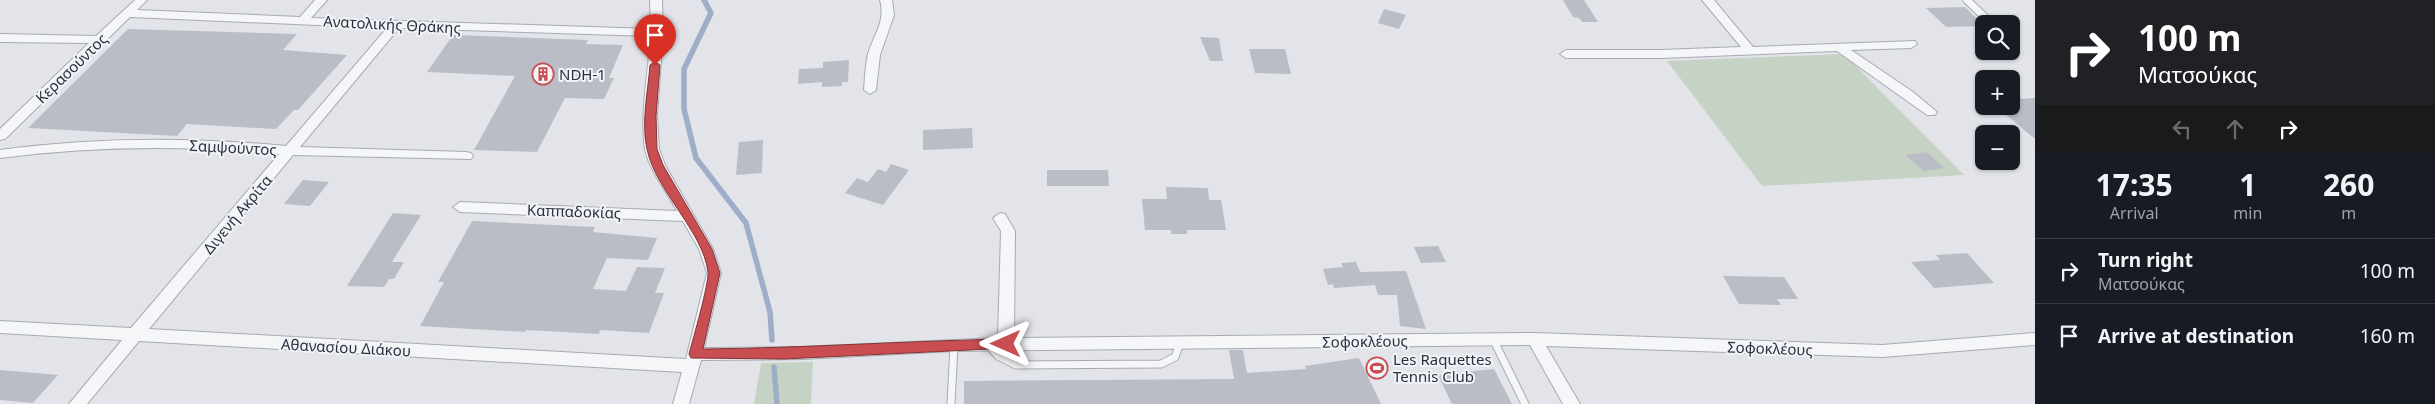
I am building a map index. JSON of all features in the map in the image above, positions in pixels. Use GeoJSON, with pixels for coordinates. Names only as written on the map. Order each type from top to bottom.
{"type":"FeatureCollection","features":[{"type":"Feature","properties":{"kind":"street","name":"Κερασούντος"},"geometry":{"type":"LineString","coordinates":[[0,136],[141,0]]}},
{"type":"Feature","properties":{"kind":"street"},"geometry":{"type":"LineString","coordinates":[[304,19],[320,0]]}},
{"type":"Feature","properties":{"kind":"street"},"geometry":{"type":"LineString","coordinates":[[656,0],[657,33],[650,141],[658,165],[706,249],[714,273],[694,360],[680,404]]}},
{"type":"Feature","properties":{"kind":"street"},"geometry":{"type":"LineString","coordinates":[[870,90],[874,54],[886,29],[889,14],[886,0]]}},
{"type":"Feature","properties":{"kind":"street"},"geometry":{"type":"LineString","coordinates":[[1708,0],[1750,51]]}},
{"type":"Feature","properties":{"kind":"street","name":"Ανατολικής Θράκης"},"geometry":{"type":"LineString","coordinates":[[127,13],[657,33]]}},
{"type":"Feature","properties":{"kind":"street","name":"Διγενή Ακρίτα"},"geometry":{"type":"LineString","coordinates":[[77,404],[396,24]]}},
{"type":"Feature","properties":{"kind":"street"},"geometry":{"type":"LineString","coordinates":[[0,38],[100,40]]}},
{"type":"Feature","properties":{"kind":"street"},"geometry":{"type":"LineString","coordinates":[[1566,54],[1662,54],[1911,44]]}},
{"type":"Feature","properties":{"kind":"street"},"geometry":{"type":"LineString","coordinates":[[1840,47],[1850,57],[1908,92],[1931,112]]}},
{"type":"Feature","properties":{"kind":"street","name":"Σαμψούντος"},"geometry":{"type":"LineString","coordinates":[[0,154],[59,146],[219,144],[291,151],[466,156]]}},
{"type":"Feature","properties":{"kind":"street","name":"Καππαδοκίας"},"geometry":{"type":"LineString","coordinates":[[460,207],[688,216]]}},
{"type":"Feature","properties":{"kind":"street"},"geometry":{"type":"LineString","coordinates":[[1000,218],[1008,231],[1006,344]]}},
{"type":"Feature","properties":{"kind":"street","name":"Αθανασίου Διάκου"},"geometry":{"type":"LineString","coordinates":[[0,327],[134,335],[694,360]]}},
{"type":"Feature","properties":{"kind":"street"},"geometry":{"type":"LineString","coordinates":[[1534,339],[1572,404]]}},
{"type":"Feature","properties":{"kind":"street","name":"Σοφοκλέους"},"geometry":{"type":"LineString","coordinates":[[694,360],[988,344],[1534,339],[1882,351],[2035,339]]}},
{"type":"Feature","properties":{"kind":"lane"},"geometry":{"type":"LineString","coordinates":[[1967,0],[1983,15]]}},
{"type":"Feature","properties":{"kind":"lane"},"geometry":{"type":"LineString","coordinates":[[1493,339],[1525,404]]}},
{"type":"Feature","properties":{"kind":"lane"},"geometry":{"type":"LineString","coordinates":[[988,344],[998,356],[1016,365],[1151,364],[1172,361],[1178,355],[1180,343]]}},
{"type":"Feature","properties":{"kind":"lane"},"geometry":{"type":"LineString","coordinates":[[951,404],[954,345]]}},
{"type":"Feature","properties":{"kind":"green space"},"geometry":{"type":"Polygon","coordinates":[[[1844,54],[1964,175],[1762,186],[1667,61],[1844,54]]]}},
{"type":"Feature","properties":{"kind":"green space"},"geometry":{"type":"Polygon","coordinates":[[[813,362],[811,404],[754,404],[761,363],[813,362]]]}},
{"type":"Feature","properties":{"kind":"building"},"geometry":{"type":"Polygon","coordinates":[[[1563,0],[1584,0],[1598,22],[1582,22],[1579,18],[1573,17],[1563,0]]]}},
{"type":"Feature","properties":{"kind":"building"},"geometry":{"type":"Polygon","coordinates":[[[1965,7],[1975,17],[1975,26],[1946,27],[1926,8],[1965,7]]]}},
{"type":"Feature","properties":{"kind":"building"},"geometry":{"type":"Polygon","coordinates":[[[1384,9],[1406,15],[1399,29],[1378,23],[1384,9]]]}},
{"type":"Feature","properties":{"kind":"building"},"geometry":{"type":"Polygon","coordinates":[[[128,29],[297,34],[283,50],[347,55],[298,110],[294,110],[276,129],[187,124],[177,136],[28,128],[128,29]]]}},
{"type":"Feature","properties":{"kind":"building"},"geometry":{"type":"Polygon","coordinates":[[[453,35],[588,40],[586,44],[623,45],[609,78],[614,78],[604,99],[565,98],[537,152],[474,150],[515,76],[427,72],[453,35]]]}},
{"type":"Feature","properties":{"kind":"building"},"geometry":{"type":"Polygon","coordinates":[[[1200,37],[1219,38],[1223,61],[1210,61],[1200,37]]]}},
{"type":"Feature","properties":{"kind":"building"},"geometry":{"type":"Polygon","coordinates":[[[1249,49],[1285,49],[1291,74],[1255,73],[1249,49]]]}},
{"type":"Feature","properties":{"kind":"building"},"geometry":{"type":"Polygon","coordinates":[[[849,60],[848,82],[842,82],[842,86],[822,87],[822,82],[798,84],[799,69],[823,68],[823,62],[849,60]]]}},
{"type":"Feature","properties":{"kind":"building"},"geometry":{"type":"Polygon","coordinates":[[[2020,97],[2022,99],[2035,98],[2035,139],[2006,115],[2020,115],[2020,97]]]}},
{"type":"Feature","properties":{"kind":"building"},"geometry":{"type":"Polygon","coordinates":[[[972,128],[973,148],[923,150],[923,130],[972,128]]]}},
{"type":"Feature","properties":{"kind":"building"},"geometry":{"type":"Polygon","coordinates":[[[763,140],[762,173],[736,175],[739,142],[763,140]]]}},
{"type":"Feature","properties":{"kind":"building"},"geometry":{"type":"Polygon","coordinates":[[[1927,152],[1944,168],[1923,171],[1906,155],[1927,152]]]}},
{"type":"Feature","properties":{"kind":"building"},"geometry":{"type":"Polygon","coordinates":[[[891,164],[909,170],[883,205],[845,193],[857,178],[868,182],[878,169],[886,172],[891,164]]]}},
{"type":"Feature","properties":{"kind":"building"},"geometry":{"type":"Polygon","coordinates":[[[1047,170],[1108,170],[1109,186],[1047,186],[1047,170]]]}},
{"type":"Feature","properties":{"kind":"building"},"geometry":{"type":"Polygon","coordinates":[[[303,180],[329,182],[310,206],[284,204],[303,180]]]}},
{"type":"Feature","properties":{"kind":"building"},"geometry":{"type":"Polygon","coordinates":[[[1166,187],[1208,188],[1209,200],[1221,200],[1226,230],[1187,230],[1187,234],[1171,234],[1171,230],[1145,230],[1142,199],[1167,199],[1166,187]]]}},
{"type":"Feature","properties":{"kind":"building"},"geometry":{"type":"Polygon","coordinates":[[[393,213],[421,215],[392,262],[404,262],[394,279],[389,279],[384,287],[347,286],[393,213]]]}},
{"type":"Feature","properties":{"kind":"building"},"geometry":{"type":"Polygon","coordinates":[[[472,221],[595,227],[593,232],[657,238],[648,260],[607,258],[593,289],[626,291],[637,267],[665,268],[655,293],[664,293],[649,333],[600,330],[599,334],[526,330],[525,332],[420,326],[444,282],[438,282],[472,221]]]}},
{"type":"Feature","properties":{"kind":"building"},"geometry":{"type":"Polygon","coordinates":[[[1438,246],[1446,262],[1421,263],[1414,247],[1438,246]]]}},
{"type":"Feature","properties":{"kind":"building"},"geometry":{"type":"Polygon","coordinates":[[[1967,253],[1994,283],[1934,288],[1911,262],[1940,260],[1936,255],[1967,253]]]}},
{"type":"Feature","properties":{"kind":"building"},"geometry":{"type":"Polygon","coordinates":[[[1356,262],[1360,272],[1406,271],[1426,329],[1400,326],[1397,295],[1378,295],[1375,285],[1334,288],[1333,284],[1328,285],[1323,269],[1343,267],[1341,263],[1356,262]]]}},
{"type":"Feature","properties":{"kind":"building"},"geometry":{"type":"Polygon","coordinates":[[[1723,276],[1784,277],[1798,299],[1777,299],[1781,305],[1739,304],[1723,276]]]}},
{"type":"Feature","properties":{"kind":"building"},"geometry":{"type":"Polygon","coordinates":[[[1229,350],[1243,350],[1247,373],[1306,369],[1305,366],[1359,358],[1381,404],[964,404],[964,381],[1234,379],[1229,350]]]}},
{"type":"Feature","properties":{"kind":"building"},"geometry":{"type":"Polygon","coordinates":[[[1494,369],[1512,404],[1452,404],[1438,375],[1494,369]]]}},
{"type":"Feature","properties":{"kind":"building"},"geometry":{"type":"Polygon","coordinates":[[[0,370],[58,375],[33,403],[0,400],[0,370]]]}},
{"type":"Feature","properties":{"kind":"waterway"},"geometry":{"type":"LineString","coordinates":[[704,0],[711,13],[684,69],[684,109],[696,158],[746,223],[770,312],[772,340]]}},
{"type":"Feature","properties":{"kind":"waterway"},"geometry":{"type":"LineString","coordinates":[[774,367],[777,404]]}},
{"type":"Feature","properties":{"kind":"place","name":"NDH-1"},"geometry":{"type":"Point","coordinates":[543,74]}},
{"type":"Feature","properties":{"kind":"place","name":"Les Raquettes Tennis Club"},"geometry":{"type":"Point","coordinates":[1377,368]}},
{"type":"Feature","properties":{"kind":"route"},"geometry":{"type":"LineString","coordinates":[[655,65],[650,141],[652,149],[658,165],[706,249],[714,273],[714,282],[695,354],[784,354],[913,346],[1006,344]]}}]}
